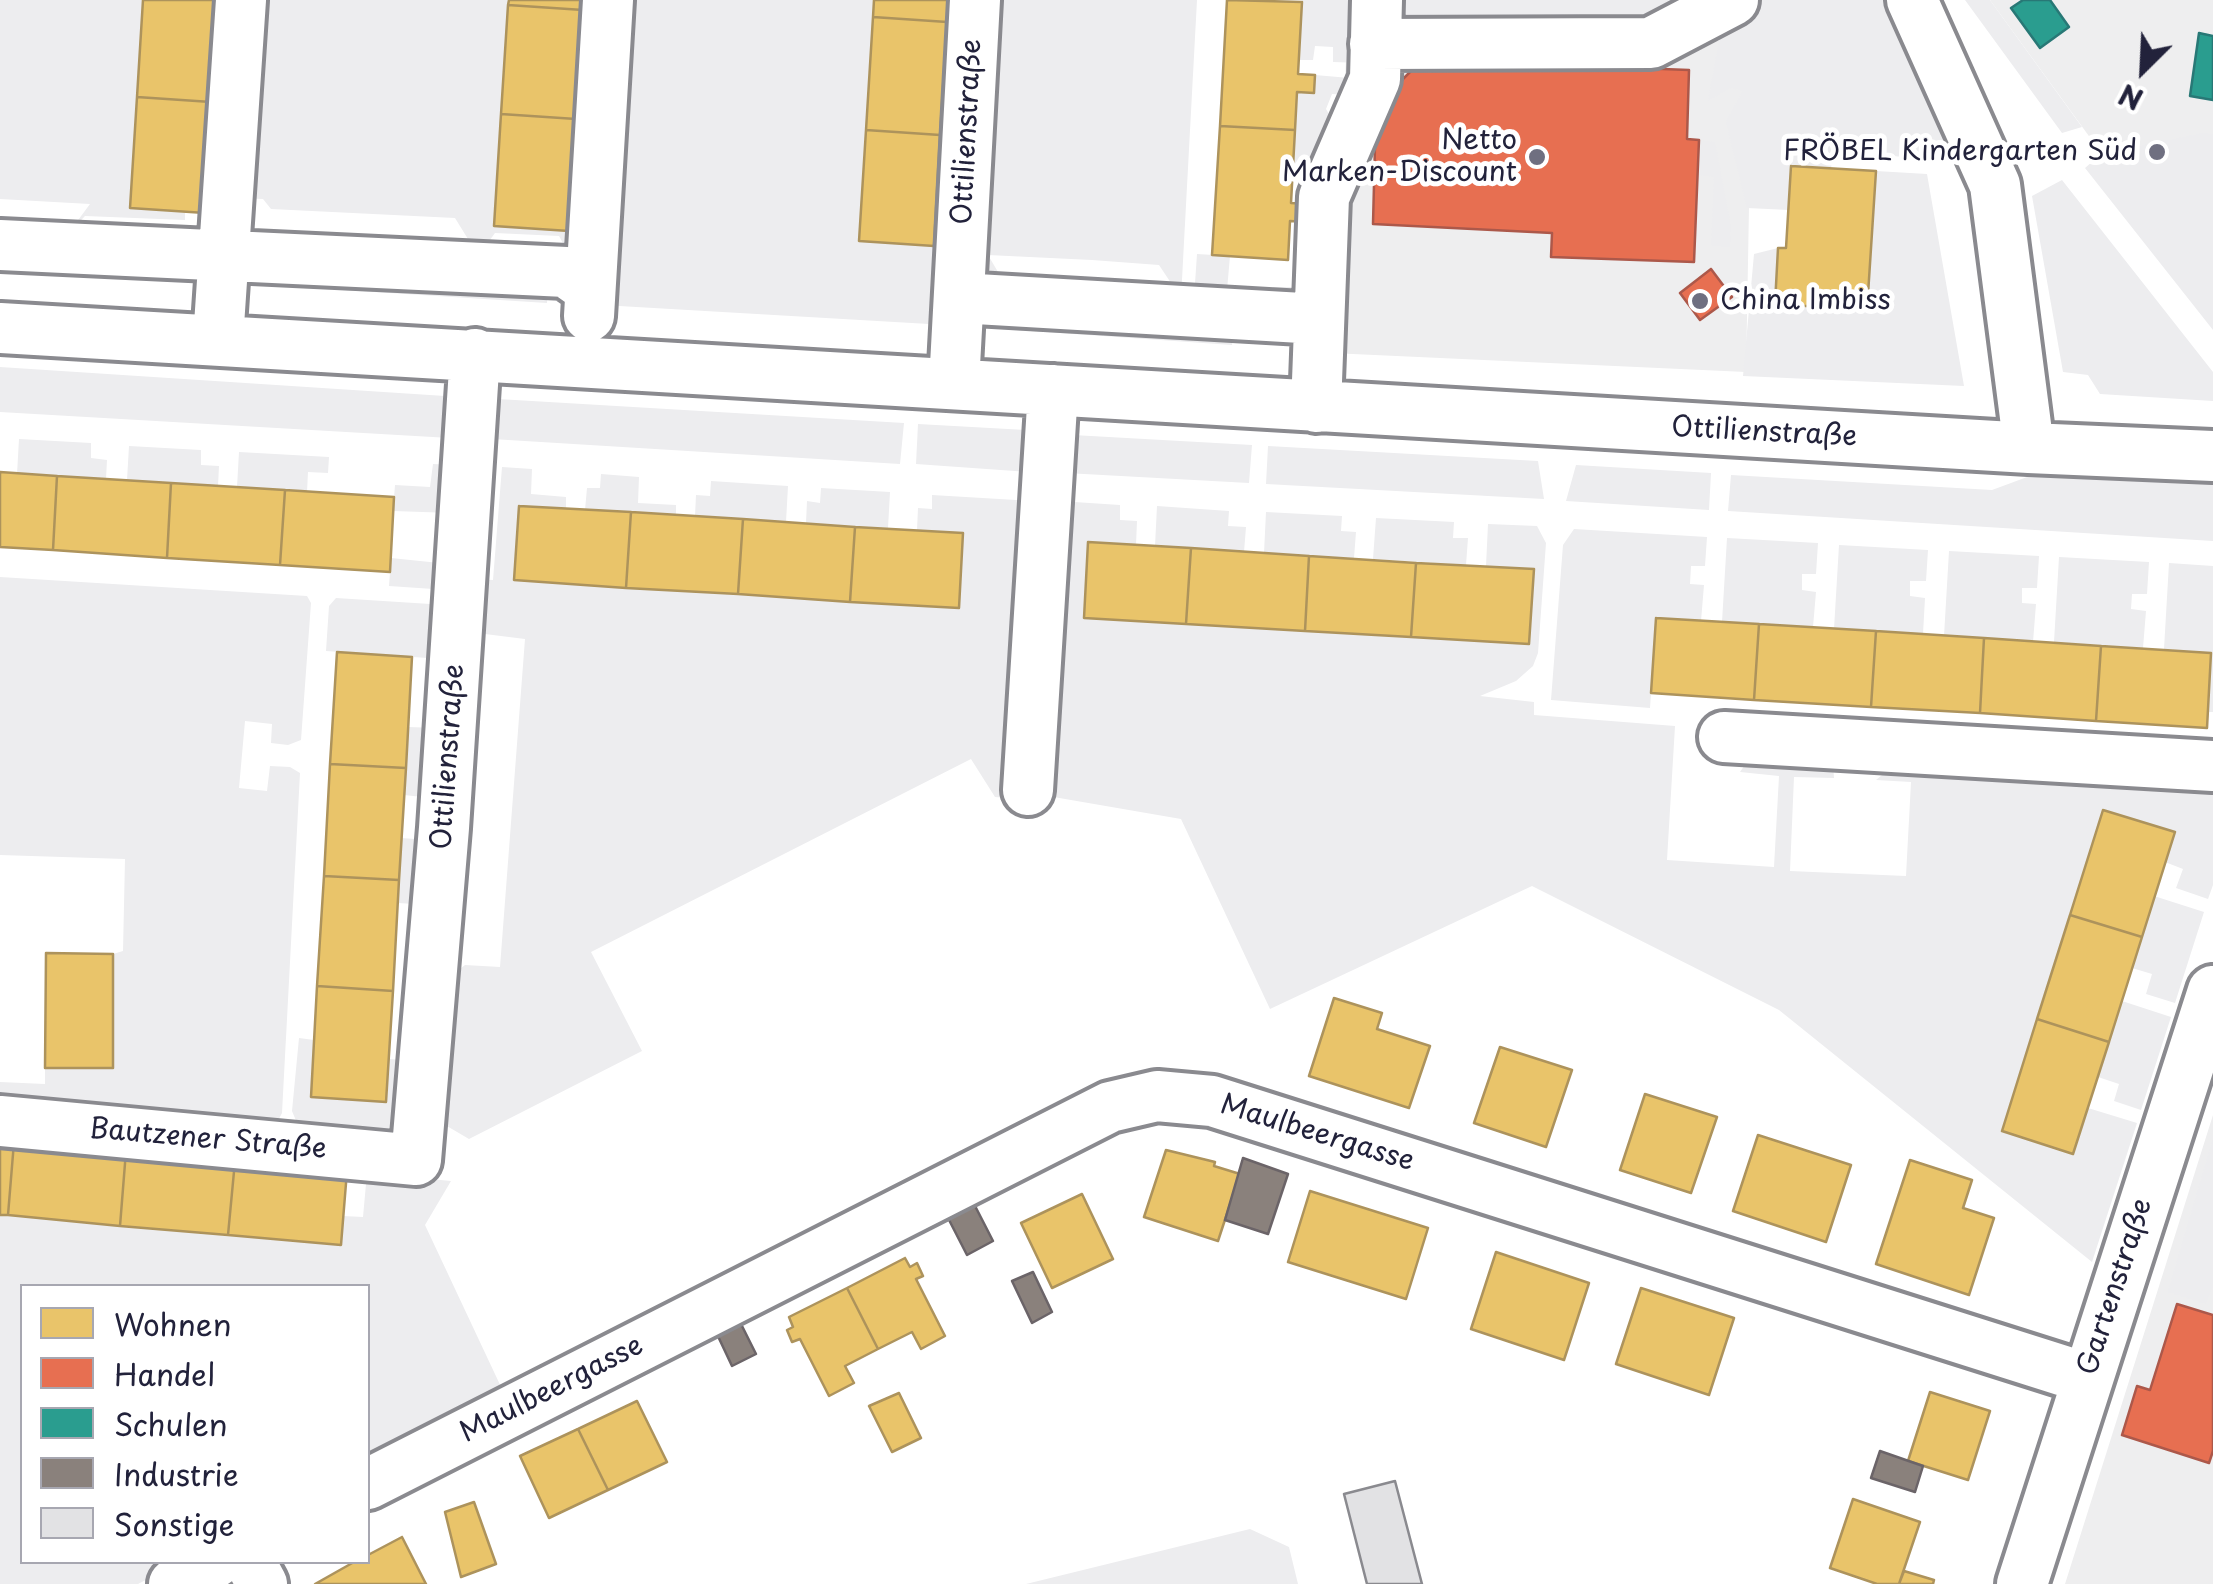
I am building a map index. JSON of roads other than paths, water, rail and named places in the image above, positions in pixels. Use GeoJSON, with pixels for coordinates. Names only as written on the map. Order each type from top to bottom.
{"type":"FeatureCollection","features":[{"type":"Feature","properties":{"kind":"street"},"geometry":{"type":"LineString","coordinates":[[218,340],[240,0]]}},
{"type":"Feature","properties":{"kind":"street"},"geometry":{"type":"LineString","coordinates":[[586,361],[608,0]]}},
{"type":"Feature","properties":{"kind":"street","name":"Ottilienstraße"},"geometry":{"type":"LineString","coordinates":[[954,384],[975,0]]}},
{"type":"Feature","properties":{"kind":"street"},"geometry":{"type":"LineString","coordinates":[[1316,407],[1324,197],[1375,79],[1376,22],[1652,42],[1733,0]]}},
{"type":"Feature","properties":{"kind":"street"},"geometry":{"type":"LineString","coordinates":[[1912,0],[1995,185],[2029,448]]}},
{"type":"Feature","properties":{"kind":"street"},"geometry":{"type":"LineString","coordinates":[[0,245],[566,272],[590,289]]}},
{"type":"Feature","properties":{"kind":"street"},"geometry":{"type":"LineString","coordinates":[[959,298],[1319,319]]}},
{"type":"Feature","properties":{"kind":"street","name":"Ottilienstraße"},"geometry":{"type":"LineString","coordinates":[[0,328],[2213,456]]}},
{"type":"Feature","properties":{"kind":"street","name":"Ottilienstraße"},"geometry":{"type":"LineString","coordinates":[[416,1160],[444,828],[475,354]]}},
{"type":"Feature","properties":{"kind":"street"},"geometry":{"type":"LineString","coordinates":[[1028,790],[1053,390]]}},
{"type":"Feature","properties":{"kind":"street"},"geometry":{"type":"LineString","coordinates":[[1724,737],[2213,766]]}},
{"type":"Feature","properties":{"kind":"street","name":"Gartenstraße"},"geometry":{"type":"LineString","coordinates":[[2022,1584],[2213,991]]}},
{"type":"Feature","properties":{"kind":"street","name":"Maulbeergasse"},"geometry":{"type":"LineString","coordinates":[[370,1483],[1110,1107],[1156,1096],[1212,1100],[2086,1378]]}},
{"type":"Feature","properties":{"kind":"street","name":"Bautzener Straße"},"geometry":{"type":"LineString","coordinates":[[0,1121],[416,1160]]}},
{"type":"Feature","properties":{"kind":"street"},"geometry":{"type":"LineString","coordinates":[[174,1584],[212,1564]]}},
{"type":"Feature","properties":{"kind":"place","name":"FRÖBEL Kindergarten Süd"},"geometry":{"type":"Point","coordinates":[2157,152]}},
{"type":"Feature","properties":{"kind":"place","name":"Netto Marken-Discount"},"geometry":{"type":"Point","coordinates":[1537,157]}},
{"type":"Feature","properties":{"kind":"place","name":"China Imbiss"},"geometry":{"type":"Point","coordinates":[1700,301]}}]}
